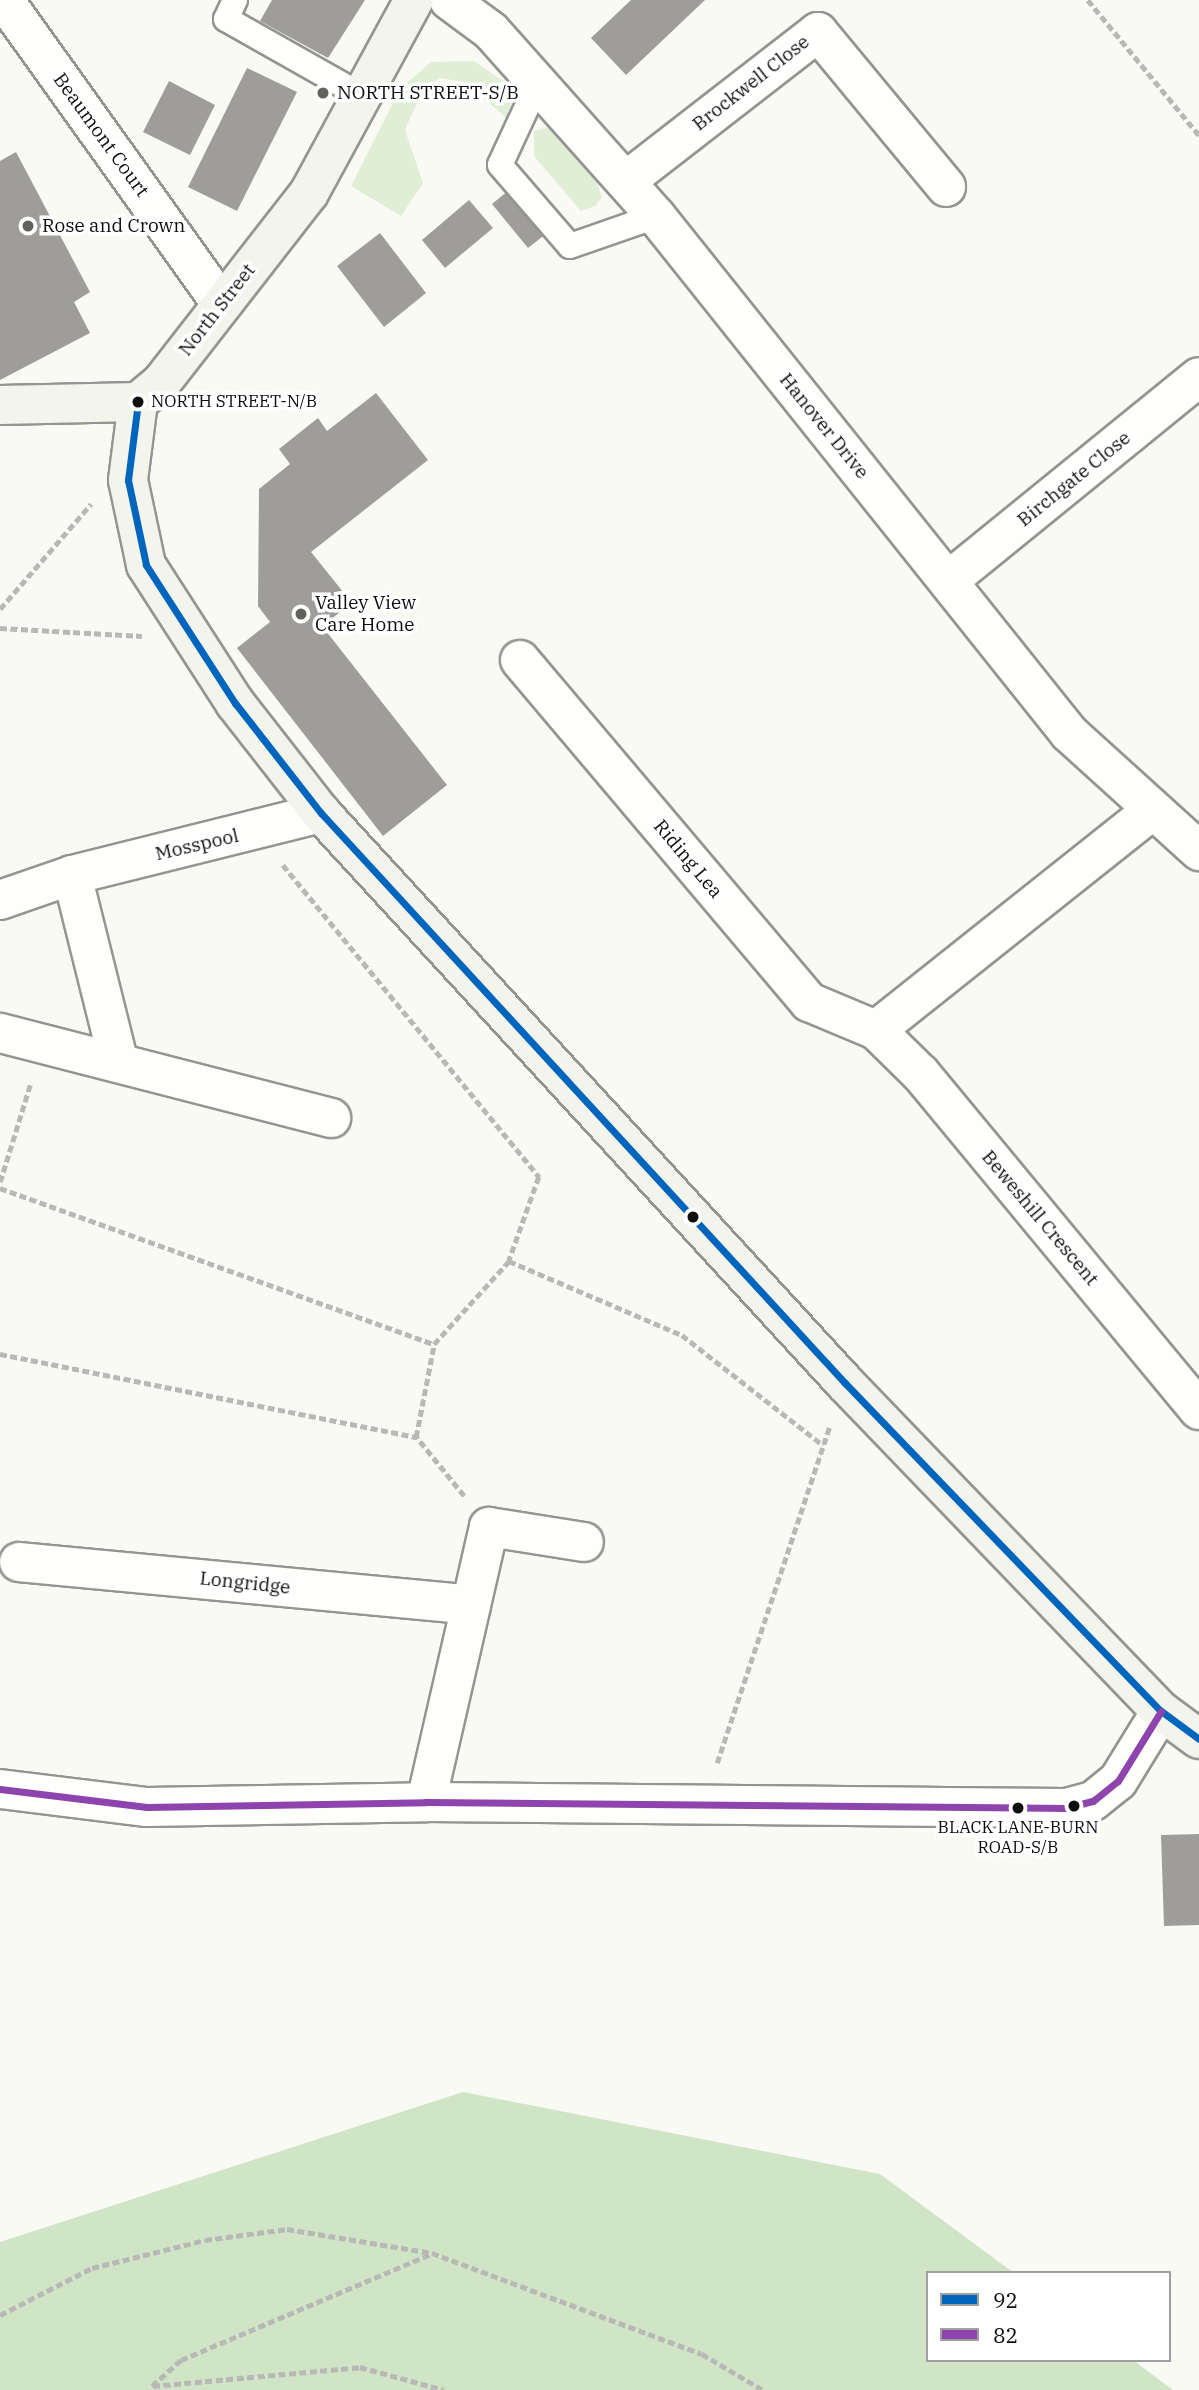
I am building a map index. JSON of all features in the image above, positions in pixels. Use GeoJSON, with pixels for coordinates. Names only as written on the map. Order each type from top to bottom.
{"type":"FeatureCollection","features":[{"type":"Feature","properties":{"kind":"street","name":"Beaumont Court"},"geometry":{"type":"LineString","coordinates":[[4,0],[222,304]]}},
{"type":"Feature","properties":{"kind":"street","name":"North Street"},"geometry":{"type":"LineString","coordinates":[[138,402],[161,383],[309,193],[414,0]]}},
{"type":"Feature","properties":{"kind":"street","name":"Hanover Drive"},"geometry":{"type":"LineString","coordinates":[[449,0],[491,31],[656,216],[1069,733],[1151,811],[1199,851]]}},
{"type":"Feature","properties":{"kind":"street","name":"Brockwell Close"},"geometry":{"type":"LineString","coordinates":[[626,181],[818,32],[946,187]]}},
{"type":"Feature","properties":{"kind":"street","name":"Birchgate Close"},"geometry":{"type":"LineString","coordinates":[[948,581],[1199,377]]}},
{"type":"Feature","properties":{"kind":"street"},"geometry":{"type":"LineString","coordinates":[[0,405],[138,402],[128,480],[146,565],[195,640],[321,813],[845,1383],[1161,1711],[1199,1739]]}},
{"type":"Feature","properties":{"kind":"street","name":"Riding Lea"},"geometry":{"type":"LineString","coordinates":[[520,660],[809,1002],[876,1030]]}},
{"type":"Feature","properties":{"kind":"street"},"geometry":{"type":"LineString","coordinates":[[876,1030],[1151,811]]}},
{"type":"Feature","properties":{"kind":"street","name":"Mosspool"},"geometry":{"type":"LineString","coordinates":[[0,900],[72,875],[321,813]]}},
{"type":"Feature","properties":{"kind":"street"},"geometry":{"type":"LineString","coordinates":[[72,875],[119,1063]]}},
{"type":"Feature","properties":{"kind":"street","name":"Beweshill Crescent"},"geometry":{"type":"LineString","coordinates":[[876,1030],[920,1074],[1199,1410]]}},
{"type":"Feature","properties":{"kind":"street"},"geometry":{"type":"LineString","coordinates":[[0,1033],[331,1118]]}},
{"type":"Feature","properties":{"kind":"street"},"geometry":{"type":"LineString","coordinates":[[426,1802],[489,1527],[584,1542]]}},
{"type":"Feature","properties":{"kind":"street","name":"Longridge"},"geometry":{"type":"LineString","coordinates":[[19,1562],[471,1605]]}},
{"type":"Feature","properties":{"kind":"street"},"geometry":{"type":"LineString","coordinates":[[0,1789],[147,1807],[426,1802],[1066,1808],[1093,1801],[1118,1781],[1161,1711]]}},
{"type":"Feature","properties":{"kind":"lane"},"geometry":{"type":"LineString","coordinates":[[235,0],[226,19],[362,96]]}},
{"type":"Feature","properties":{"kind":"lane"},"geometry":{"type":"LineString","coordinates":[[538,83],[500,164],[570,246],[656,216]]}},
{"type":"Feature","properties":{"kind":"path"},"geometry":{"type":"LineString","coordinates":[[1088,0],[1199,135]]}},
{"type":"Feature","properties":{"kind":"path"},"geometry":{"type":"LineString","coordinates":[[0,609],[92,503],[128,480]]}},
{"type":"Feature","properties":{"kind":"path"},"geometry":{"type":"LineString","coordinates":[[0,628],[195,640]]}},
{"type":"Feature","properties":{"kind":"path"},"geometry":{"type":"LineString","coordinates":[[255,831],[539,1177],[509,1261],[434,1344],[416,1437]]}},
{"type":"Feature","properties":{"kind":"path"},"geometry":{"type":"LineString","coordinates":[[0,1182],[44,1044]]}},
{"type":"Feature","properties":{"kind":"path"},"geometry":{"type":"LineString","coordinates":[[0,1188],[434,1344]]}},
{"type":"Feature","properties":{"kind":"path"},"geometry":{"type":"LineString","coordinates":[[509,1261],[682,1335],[823,1446]]}},
{"type":"Feature","properties":{"kind":"path"},"geometry":{"type":"LineString","coordinates":[[0,1354],[416,1437],[489,1527]]}},
{"type":"Feature","properties":{"kind":"path"},"geometry":{"type":"LineString","coordinates":[[703,1804],[845,1383]]}},
{"type":"Feature","properties":{"kind":"path"},"geometry":{"type":"LineString","coordinates":[[0,2315],[92,2268],[205,2240],[287,2229],[432,2253],[702,2354],[763,2390]]}},
{"type":"Feature","properties":{"kind":"path"},"geometry":{"type":"LineString","coordinates":[[432,2253],[192,2355],[152,2386],[360,2368],[444,2390]]}},
{"type":"Feature","properties":{"kind":"green space"},"geometry":{"type":"Polygon","coordinates":[[[474,61],[516,90],[506,118],[466,82],[439,78],[421,94],[405,130],[423,183],[401,216],[351,186],[400,89],[431,62],[474,61]]]}},
{"type":"Feature","properties":{"kind":"green space"},"geometry":{"type":"Polygon","coordinates":[[[549,127],[597,183],[602,197],[595,206],[581,211],[534,156],[534,131],[549,127]]]}},
{"type":"Feature","properties":{"kind":"green space"},"geometry":{"type":"Polygon","coordinates":[[[463,2092],[880,2174],[1011,2271],[926,2271],[926,2362],[1136,2362],[1173,2390],[0,2390],[0,2242],[463,2092]]]}},
{"type":"Feature","properties":{"kind":"building"},"geometry":{"type":"Polygon","coordinates":[[[272,0],[365,0],[328,58],[260,21],[272,0]]]}},
{"type":"Feature","properties":{"kind":"building"},"geometry":{"type":"Polygon","coordinates":[[[631,0],[705,0],[626,75],[591,38],[631,0]]]}},
{"type":"Feature","properties":{"kind":"building"},"geometry":{"type":"Polygon","coordinates":[[[247,68],[297,92],[237,211],[188,187],[247,68]]]}},
{"type":"Feature","properties":{"kind":"building"},"geometry":{"type":"Polygon","coordinates":[[[169,81],[215,105],[190,155],[143,132],[169,81]]]}},
{"type":"Feature","properties":{"kind":"building","name":"Rose and Crown"},"geometry":{"type":"Polygon","coordinates":[[[16,152],[90,292],[74,302],[90,333],[0,380],[0,161],[16,152]]]}},
{"type":"Feature","properties":{"kind":"building"},"geometry":{"type":"Polygon","coordinates":[[[525,177],[561,222],[528,248],[492,204],[525,177]]]}},
{"type":"Feature","properties":{"kind":"building"},"geometry":{"type":"Polygon","coordinates":[[[469,200],[493,228],[445,268],[422,240],[469,200]]]}},
{"type":"Feature","properties":{"kind":"building"},"geometry":{"type":"Polygon","coordinates":[[[380,233],[426,293],[384,327],[337,266],[380,233]]]}},
{"type":"Feature","properties":{"kind":"building","name":"Valley View Care Home"},"geometry":{"type":"Polygon","coordinates":[[[376,393],[428,460],[311,552],[352,603],[322,626],[447,785],[383,836],[237,648],[270,622],[258,606],[259,489],[290,464],[279,449],[318,418],[327,431],[376,393]]]}},
{"type":"Feature","properties":{"kind":"building"},"geometry":{"type":"Polygon","coordinates":[[[1199,1834],[1199,1925],[1164,1926],[1161,1835],[1199,1834]]]}},
{"type":"Feature","properties":{"kind":"transit line","name":"92"},"geometry":{"type":"LineString","coordinates":[[138,402],[128,480],[146,565],[235,703],[321,813],[845,1383],[1161,1711],[1199,1739]]}},
{"type":"Feature","properties":{"kind":"transit line","name":"82"},"geometry":{"type":"LineString","coordinates":[[0,1789],[147,1807],[426,1802],[1066,1808],[1093,1801],[1118,1781],[1161,1711]]}},
{"type":"Feature","properties":{"kind":"place","name":"NORTH STREET-S/B"},"geometry":{"type":"Point","coordinates":[323,93]}},
{"type":"Feature","properties":{"kind":"place","name":"Rose and Crown"},"geometry":{"type":"Point","coordinates":[28,226]}},
{"type":"Feature","properties":{"kind":"place","name":"NORTH STREET-N/B"},"geometry":{"type":"Point","coordinates":[138,402]}},
{"type":"Feature","properties":{"kind":"place","name":"Valley View Care Home"},"geometry":{"type":"Point","coordinates":[301,614]}},
{"type":"Feature","properties":{"kind":"place","name":"BLACK LANE-BURN ROAD-S/B"},"geometry":{"type":"Point","coordinates":[1018,1808]}}]}
